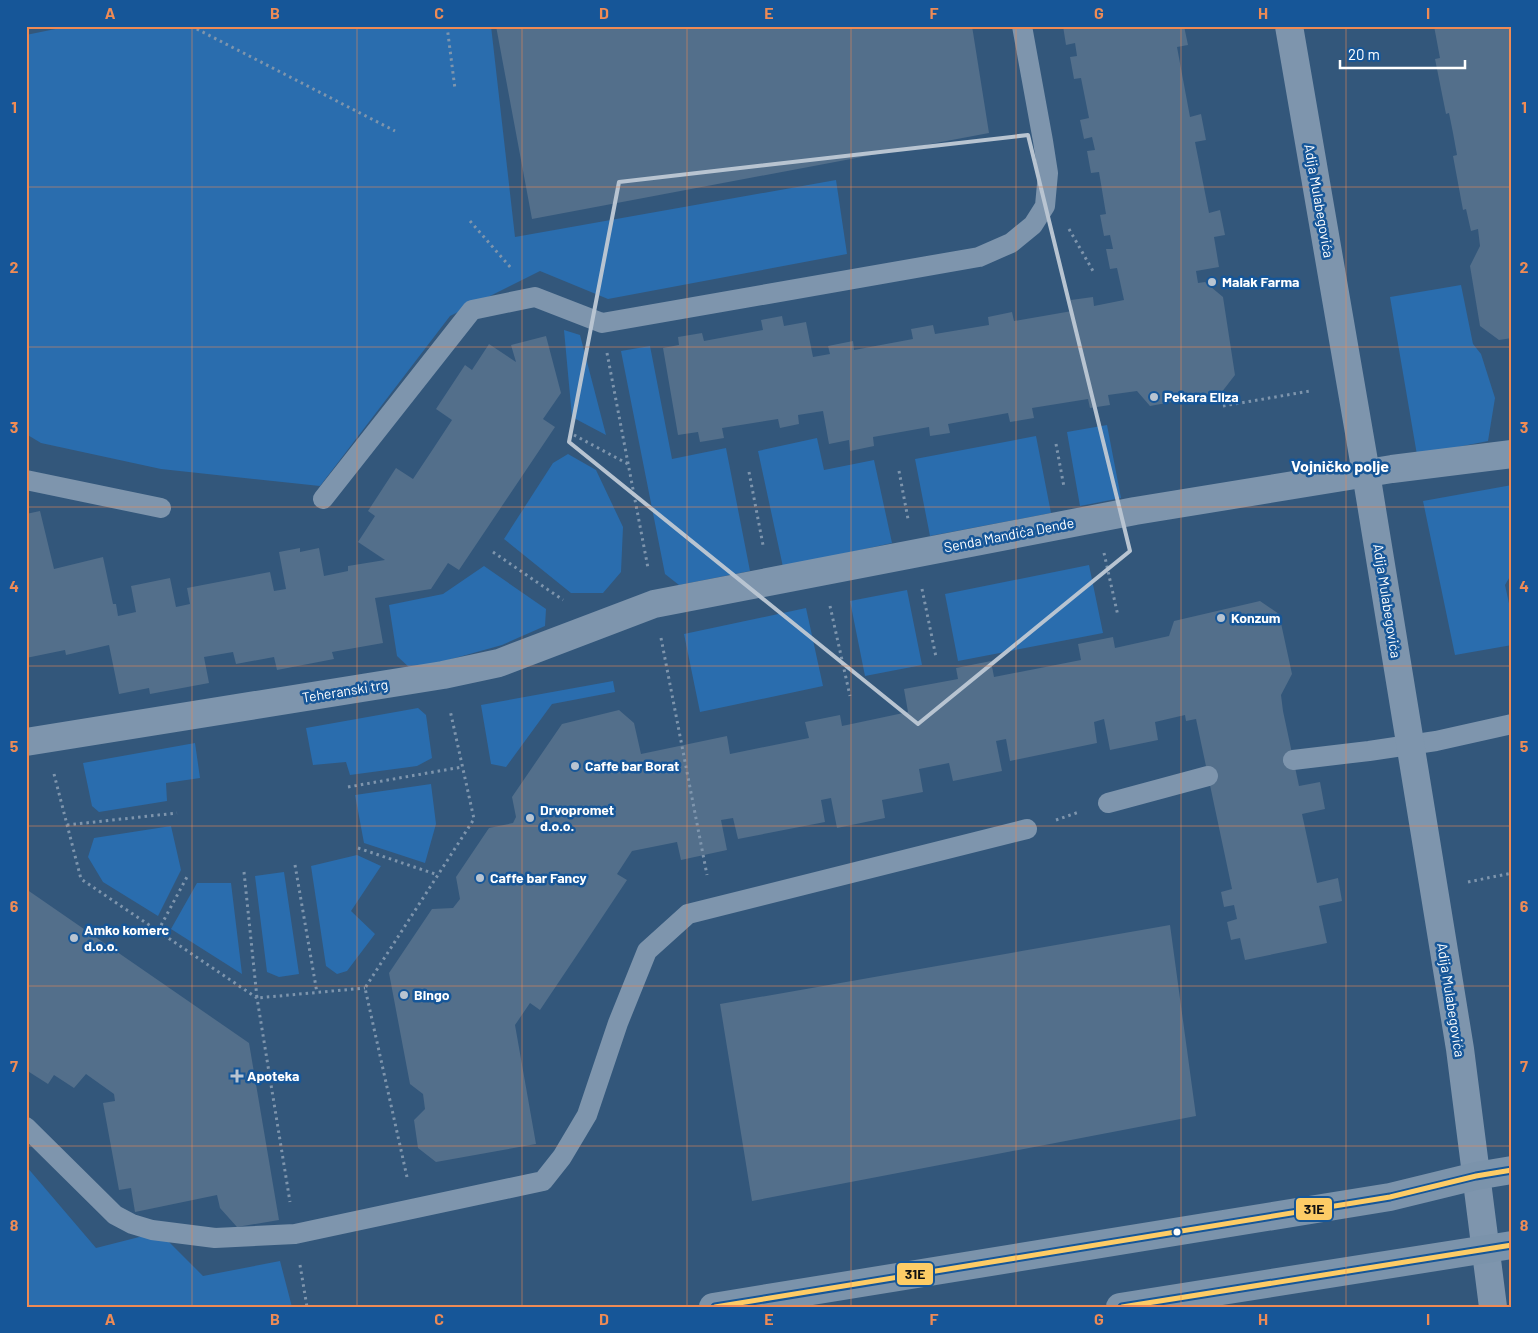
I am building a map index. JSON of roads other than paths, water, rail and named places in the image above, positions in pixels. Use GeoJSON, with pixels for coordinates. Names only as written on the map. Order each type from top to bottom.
{"type":"FeatureCollection","features":[{"type":"Feature","properties":{"kind":"main road"},"geometry":{"type":"LineString","coordinates":[[713,1307],[1390,1197],[1476,1176],[1512,1170]]}},
{"type":"Feature","properties":{"kind":"main road"},"geometry":{"type":"LineString","coordinates":[[1120,1307],[1499,1247]]}},
{"type":"Feature","properties":{"kind":"street","name":"Adija Mulabegovića"},"geometry":{"type":"LineString","coordinates":[[1289,26],[1366,474],[1460,1049],[1476,1176],[1499,1247],[1493,1307]]}},
{"type":"Feature","properties":{"kind":"street","name":"Senda Mandića Dende"},"geometry":{"type":"LineString","coordinates":[[654,604],[1084,520],[1366,474],[1512,454]]}},
{"type":"Feature","properties":{"kind":"street","name":"Teheranski trg"},"geometry":{"type":"LineString","coordinates":[[35,740],[443,675],[499,662],[654,604]]}},
{"type":"Feature","properties":{"kind":"lane"},"geometry":{"type":"LineString","coordinates":[[323,499],[472,310],[536,297],[602,323],[979,258],[1012,243],[1032,225],[1045,206],[1048,173],[1044,140],[1022,26]]}},
{"type":"Feature","properties":{"kind":"lane"},"geometry":{"type":"LineString","coordinates":[[26,480],[161,508]]}},
{"type":"Feature","properties":{"kind":"lane"},"geometry":{"type":"LineString","coordinates":[[1293,760],[1410,745],[1512,724]]}},
{"type":"Feature","properties":{"kind":"lane"},"geometry":{"type":"LineString","coordinates":[[1108,802],[1208,776]]}},
{"type":"Feature","properties":{"kind":"lane"},"geometry":{"type":"LineString","coordinates":[[26,1127],[115,1215],[132,1224],[152,1230],[215,1238],[295,1234],[543,1181],[562,1157],[587,1115],[618,1023],[647,951],[688,914],[1027,829]]}},
{"type":"Feature","properties":{"kind":"place","name":"Malak Farma"},"geometry":{"type":"Point","coordinates":[1212,282]}},
{"type":"Feature","properties":{"kind":"place","name":"Pekara Eliza"},"geometry":{"type":"Point","coordinates":[1154,397]}},
{"type":"Feature","properties":{"kind":"place","name":"Konzum"},"geometry":{"type":"Point","coordinates":[1221,618]}},
{"type":"Feature","properties":{"kind":"place","name":"Caffe bar Borat"},"geometry":{"type":"Point","coordinates":[575,766]}},
{"type":"Feature","properties":{"kind":"place","name":"Drvopromet d.o.o."},"geometry":{"type":"Point","coordinates":[530,818]}},
{"type":"Feature","properties":{"kind":"place","name":"Caffe bar Fancy"},"geometry":{"type":"Point","coordinates":[480,878]}},
{"type":"Feature","properties":{"kind":"place","name":"Amko komerc d.o.o."},"geometry":{"type":"Point","coordinates":[74,938]}},
{"type":"Feature","properties":{"kind":"place","name":"Bingo"},"geometry":{"type":"Point","coordinates":[404,995]}},
{"type":"Feature","properties":{"kind":"place","name":"Apoteka"},"geometry":{"type":"Point","coordinates":[237,1076]}},
{"type":"Feature","properties":{"kind":"district","name":"Vojničko polje"},"geometry":{"type":"Point","coordinates":[1340,466]}}]}
